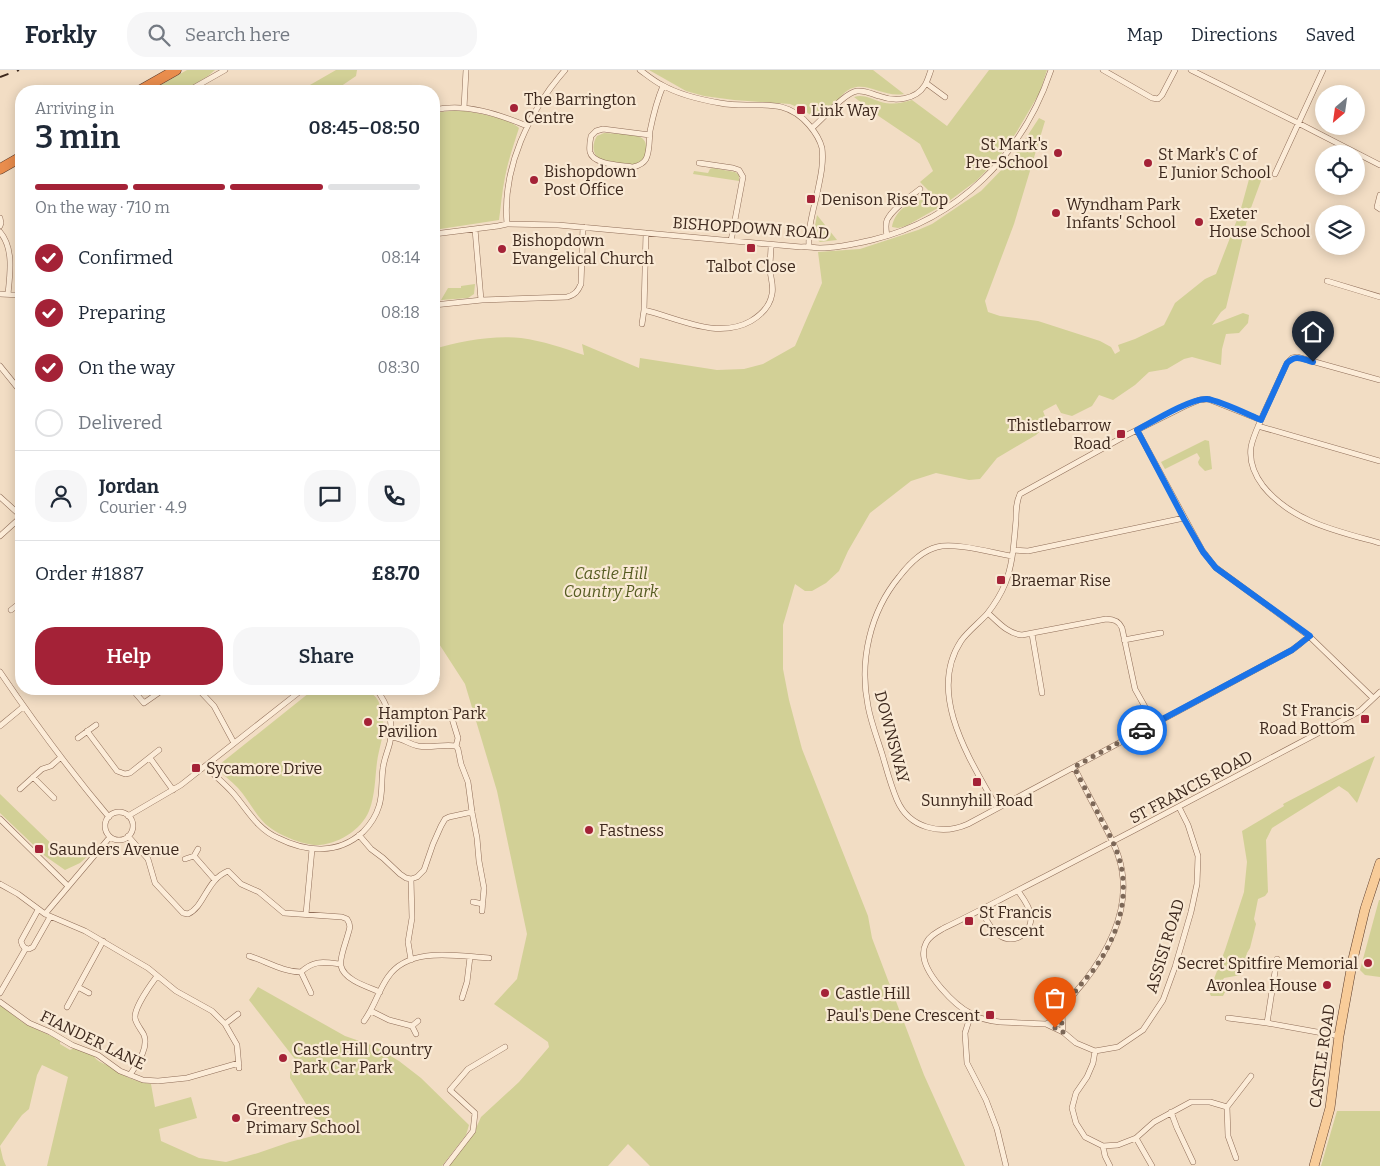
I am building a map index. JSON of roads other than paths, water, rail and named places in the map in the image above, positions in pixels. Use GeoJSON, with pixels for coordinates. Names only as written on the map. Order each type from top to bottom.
{"type":"FeatureCollection","features":[{"type":"Feature","properties":{"kind":"highway"},"geometry":{"type":"LineString","coordinates":[[150,85],[176,70]]}},
{"type":"Feature","properties":{"kind":"highway"},"geometry":{"type":"LineString","coordinates":[[0,168],[15,161]]}},
{"type":"Feature","properties":{"kind":"main road","name":"CASTLE ROAD"},"geometry":{"type":"LineString","coordinates":[[1314,1166],[1330,1108],[1339,1036],[1355,950],[1365,909],[1380,863]]}},
{"type":"Feature","properties":{"kind":"street"},"geometry":{"type":"LineString","coordinates":[[199,85],[225,70]]}},
{"type":"Feature","properties":{"kind":"street"},"geometry":{"type":"LineString","coordinates":[[464,108],[466,70]]}},
{"type":"Feature","properties":{"kind":"street"},"geometry":{"type":"LineString","coordinates":[[506,224],[510,178],[527,126],[548,92],[565,70]]}},
{"type":"Feature","properties":{"kind":"street"},"geometry":{"type":"LineString","coordinates":[[640,70],[663,86],[698,98],[725,104],[784,107],[797,113],[812,128],[822,148],[822,167],[812,218],[809,246]]}},
{"type":"Feature","properties":{"kind":"street"},"geometry":{"type":"LineString","coordinates":[[812,128],[842,100],[856,91],[864,91],[889,99],[902,99],[913,96],[926,83],[931,70]]}},
{"type":"Feature","properties":{"kind":"street","name":"BISHOPDOWN ROAD"},"geometry":{"type":"LineString","coordinates":[[440,233],[506,224],[558,225],[818,248],[862,242],[887,236],[912,227],[938,213],[970,190],[991,171],[1006,155],[1025,128],[1038,104],[1051,70]]}},
{"type":"Feature","properties":{"kind":"street"},"geometry":{"type":"LineString","coordinates":[[1103,70],[1152,98],[1158,99],[1175,70]]}},
{"type":"Feature","properties":{"kind":"street"},"geometry":{"type":"LineString","coordinates":[[1191,70],[1380,165]]}},
{"type":"Feature","properties":{"kind":"street"},"geometry":{"type":"LineString","coordinates":[[1275,174],[1323,70]]}},
{"type":"Feature","properties":{"kind":"street"},"geometry":{"type":"LineString","coordinates":[[926,83],[945,97]]}},
{"type":"Feature","properties":{"kind":"street"},"geometry":{"type":"LineString","coordinates":[[650,135],[599,130],[591,136],[590,152],[598,162],[637,166],[643,162],[646,158],[657,101],[663,86]]}},
{"type":"Feature","properties":{"kind":"street"},"geometry":{"type":"LineString","coordinates":[[440,109],[464,108],[499,116],[527,126]]}},
{"type":"Feature","properties":{"kind":"street"},"geometry":{"type":"LineString","coordinates":[[700,163],[733,168],[738,170],[743,177],[731,241]]}},
{"type":"Feature","properties":{"kind":"street"},"geometry":{"type":"LineString","coordinates":[[887,236],[886,225],[889,217],[904,201],[920,189]]}},
{"type":"Feature","properties":{"kind":"street"},"geometry":{"type":"LineString","coordinates":[[1380,195],[1377,207],[1380,209]]}},
{"type":"Feature","properties":{"kind":"street"},"geometry":{"type":"LineString","coordinates":[[0,218],[0,226]]}},
{"type":"Feature","properties":{"kind":"street"},"geometry":{"type":"LineString","coordinates":[[440,304],[481,300],[567,297],[575,294],[581,284],[583,227]]}},
{"type":"Feature","properties":{"kind":"street"},"geometry":{"type":"LineString","coordinates":[[475,229],[481,300]]}},
{"type":"Feature","properties":{"kind":"street"},"geometry":{"type":"LineString","coordinates":[[0,232],[6,239],[9,253],[8,294]]}},
{"type":"Feature","properties":{"kind":"street"},"geometry":{"type":"LineString","coordinates":[[642,324],[646,233]]}},
{"type":"Feature","properties":{"kind":"street"},"geometry":{"type":"LineString","coordinates":[[644,310],[711,329],[730,329],[746,324],[760,315],[771,299],[773,290],[770,268],[772,244]]}},
{"type":"Feature","properties":{"kind":"street"},"geometry":{"type":"LineString","coordinates":[[1327,281],[1380,297]]}},
{"type":"Feature","properties":{"kind":"street"},"geometry":{"type":"LineString","coordinates":[[0,294],[15,295]]}},
{"type":"Feature","properties":{"kind":"street"},"geometry":{"type":"LineString","coordinates":[[1380,380],[1297,357],[1292,358],[1287,363],[1260,423],[1250,452],[1252,466],[1257,479],[1268,492],[1289,510],[1319,526],[1380,543]]}},
{"type":"Feature","properties":{"kind":"street"},"geometry":{"type":"LineString","coordinates":[[0,366],[15,385]]}},
{"type":"Feature","properties":{"kind":"street"},"geometry":{"type":"LineString","coordinates":[[1310,636],[1292,650],[997,808],[973,764],[959,733],[951,706],[948,682],[951,661],[960,643],[988,613],[1004,588],[1013,553],[1017,503],[1022,492],[1137,430],[1202,399],[1219,403],[1260,423],[1380,461]]}},
{"type":"Feature","properties":{"kind":"street"},"geometry":{"type":"LineString","coordinates":[[1137,430],[1203,552],[1216,568],[1310,636],[1373,698]]}},
{"type":"Feature","properties":{"kind":"street"},"geometry":{"type":"LineString","coordinates":[[0,497],[15,511]]}},
{"type":"Feature","properties":{"kind":"street","name":"DOWNSWAY"},"geometry":{"type":"LineString","coordinates":[[997,808],[964,826],[945,830],[921,825],[906,813],[897,801],[870,716],[865,686],[870,635],[881,605],[896,580],[915,559],[935,547],[950,545],[1013,553],[1184,518]]}},
{"type":"Feature","properties":{"kind":"street"},"geometry":{"type":"LineString","coordinates":[[0,536],[15,522]]}},
{"type":"Feature","properties":{"kind":"street"},"geometry":{"type":"LineString","coordinates":[[11,610],[15,607]]}},
{"type":"Feature","properties":{"kind":"street"},"geometry":{"type":"LineString","coordinates":[[988,613],[1015,635],[1032,634],[1106,619],[1112,619],[1120,624],[1135,689],[1154,723]]}},
{"type":"Feature","properties":{"kind":"street"},"geometry":{"type":"LineString","coordinates":[[1124,640],[1161,633]]}},
{"type":"Feature","properties":{"kind":"street"},"geometry":{"type":"LineString","coordinates":[[1032,634],[1042,693]]}},
{"type":"Feature","properties":{"kind":"street"},"geometry":{"type":"LineString","coordinates":[[0,672],[15,695]]}},
{"type":"Feature","properties":{"kind":"street","name":"ST FRANCIS ROAD"},"geometry":{"type":"LineString","coordinates":[[971,1014],[947,995],[926,966],[923,953],[929,938],[944,928],[1113,842],[1360,712],[1380,692]]}},
{"type":"Feature","properties":{"kind":"street"},"geometry":{"type":"LineString","coordinates":[[15,695],[109,817]]}},
{"type":"Feature","properties":{"kind":"street"},"geometry":{"type":"LineString","coordinates":[[137,695],[144,703],[155,695]]}},
{"type":"Feature","properties":{"kind":"street"},"geometry":{"type":"LineString","coordinates":[[204,695],[214,706],[234,743]]}},
{"type":"Feature","properties":{"kind":"street"},"geometry":{"type":"LineString","coordinates":[[128,816],[132,824],[132,831],[128,836],[121,840],[113,839],[107,834],[105,823],[109,817],[118,813],[128,816],[173,790],[295,695]]}},
{"type":"Feature","properties":{"kind":"street"},"geometry":{"type":"LineString","coordinates":[[205,766],[233,793],[254,821],[266,832],[284,841],[312,849],[326,849],[349,842],[359,835],[372,820],[380,804],[383,768],[391,737],[388,712],[381,695]]}},
{"type":"Feature","properties":{"kind":"street"},"geometry":{"type":"LineString","coordinates":[[0,726],[23,707]]}},
{"type":"Feature","properties":{"kind":"street"},"geometry":{"type":"LineString","coordinates":[[450,712],[458,738],[456,746],[468,782],[477,838],[484,885],[482,912]]}},
{"type":"Feature","properties":{"kind":"street"},"geometry":{"type":"LineString","coordinates":[[78,738],[96,725]]}},
{"type":"Feature","properties":{"kind":"street"},"geometry":{"type":"LineString","coordinates":[[87,731],[117,771],[122,774],[130,773],[159,750]]}},
{"type":"Feature","properties":{"kind":"street"},"geometry":{"type":"LineString","coordinates":[[391,737],[403,739],[418,746],[456,746]]}},
{"type":"Feature","properties":{"kind":"street"},"geometry":{"type":"LineString","coordinates":[[20,789],[42,769],[51,766],[61,757]]}},
{"type":"Feature","properties":{"kind":"street"},"geometry":{"type":"LineString","coordinates":[[150,758],[173,790]]}},
{"type":"Feature","properties":{"kind":"street"},"geometry":{"type":"LineString","coordinates":[[1046,1024],[1062,1013],[1071,997],[1102,958],[1119,922],[1123,895],[1120,862],[1113,842],[1074,767]]}},
{"type":"Feature","properties":{"kind":"street"},"geometry":{"type":"LineString","coordinates":[[33,777],[54,798]]}},
{"type":"Feature","properties":{"kind":"street","name":"ASSISI ROAD"},"geometry":{"type":"LineString","coordinates":[[1095,1051],[1118,1048],[1143,1030],[1163,1000],[1175,967],[1197,884],[1198,856],[1188,825],[1179,807]]}},
{"type":"Feature","properties":{"kind":"street"},"geometry":{"type":"LineString","coordinates":[[359,835],[371,849],[400,874],[411,879],[417,877],[424,870],[433,844],[445,819],[472,812]]}},
{"type":"Feature","properties":{"kind":"street"},"geometry":{"type":"LineString","coordinates":[[0,820],[68,886]]}},
{"type":"Feature","properties":{"kind":"street"},"geometry":{"type":"LineString","coordinates":[[128,836],[148,859],[155,883],[183,913],[188,914],[194,910],[208,889],[228,871],[241,884],[259,892],[287,914],[342,917],[349,921],[350,926],[340,964],[344,972],[352,979],[380,992]]}},
{"type":"Feature","properties":{"kind":"street"},"geometry":{"type":"LineString","coordinates":[[38,910],[21,941],[22,945],[26,948],[31,949],[36,944],[48,915],[68,886],[110,837]]}},
{"type":"Feature","properties":{"kind":"street"},"geometry":{"type":"LineString","coordinates":[[185,859],[194,856],[198,849]]}},
{"type":"Feature","properties":{"kind":"street"},"geometry":{"type":"LineString","coordinates":[[306,914],[312,849]]}},
{"type":"Feature","properties":{"kind":"street"},"geometry":{"type":"LineString","coordinates":[[194,856],[216,880]]}},
{"type":"Feature","properties":{"kind":"street"},"geometry":{"type":"LineString","coordinates":[[411,879],[412,918],[408,942],[411,960]]}},
{"type":"Feature","properties":{"kind":"street"},"geometry":{"type":"LineString","coordinates":[[0,884],[18,894],[38,910],[103,941],[148,968],[182,995],[212,1011],[225,1024],[238,1014]]}},
{"type":"Feature","properties":{"kind":"street"},"geometry":{"type":"LineString","coordinates":[[981,910],[997,935],[1006,939],[1023,935],[1031,922],[1031,917],[1030,910],[1018,891]]}},
{"type":"Feature","properties":{"kind":"street"},"geometry":{"type":"LineString","coordinates":[[473,902],[483,904]]}},
{"type":"Feature","properties":{"kind":"street"},"geometry":{"type":"LineString","coordinates":[[67,1006],[103,941]]}},
{"type":"Feature","properties":{"kind":"street"},"geometry":{"type":"LineString","coordinates":[[0,993],[26,948]]}},
{"type":"Feature","properties":{"kind":"street"},"geometry":{"type":"LineString","coordinates":[[364,1021],[371,1011],[386,979],[394,969],[411,960],[435,954],[488,958]]}},
{"type":"Feature","properties":{"kind":"street"},"geometry":{"type":"LineString","coordinates":[[249,956],[289,971],[301,972],[314,963],[340,964]]}},
{"type":"Feature","properties":{"kind":"street"},"geometry":{"type":"LineString","coordinates":[[462,998],[467,982],[470,957]]}},
{"type":"Feature","properties":{"kind":"street"},"geometry":{"type":"LineString","coordinates":[[1267,1023],[1277,959]]}},
{"type":"Feature","properties":{"kind":"street"},"geometry":{"type":"LineString","coordinates":[[301,972],[311,993]]}},
{"type":"Feature","properties":{"kind":"street"},"geometry":{"type":"LineString","coordinates":[[130,1075],[141,1057],[145,1041],[135,1017],[136,1012],[157,976]]}},
{"type":"Feature","properties":{"kind":"street"},"geometry":{"type":"LineString","coordinates":[[78,987],[89,993]]}},
{"type":"Feature","properties":{"kind":"street","name":"FIANDER LANE"},"geometry":{"type":"LineString","coordinates":[[0,1002],[29,1023],[50,1032],[76,1047],[98,1055],[120,1071],[150,1081],[196,1076],[232,1064],[239,1066],[237,1045],[225,1024]]}},
{"type":"Feature","properties":{"kind":"street"},"geometry":{"type":"LineString","coordinates":[[371,1011],[389,1020],[412,1026],[416,1034]]}},
{"type":"Feature","properties":{"kind":"street"},"geometry":{"type":"LineString","coordinates":[[1062,1013],[1063,1032]]}},
{"type":"Feature","properties":{"kind":"street"},"geometry":{"type":"LineString","coordinates":[[1006,1166],[997,1129],[986,1100],[967,1062],[965,1032],[971,1014],[1000,1022],[1046,1024],[1063,1032],[1076,1043],[1095,1051],[1093,1063],[1087,1077],[1076,1093],[1072,1108],[1076,1123],[1086,1137],[1103,1146],[1118,1145],[1136,1138],[1154,1122],[1191,1102],[1210,1102],[1227,1107]]}},
{"type":"Feature","properties":{"kind":"street"},"geometry":{"type":"LineString","coordinates":[[1228,1018],[1339,1036]]}},
{"type":"Feature","properties":{"kind":"street"},"geometry":{"type":"LineString","coordinates":[[412,1026],[418,1021]]}},
{"type":"Feature","properties":{"kind":"street"},"geometry":{"type":"LineString","coordinates":[[446,1166],[474,1131],[475,1113],[450,1090],[468,1069],[505,1047]]}},
{"type":"Feature","properties":{"kind":"street"},"geometry":{"type":"LineString","coordinates":[[1236,1158],[1228,1136],[1227,1107],[1251,1076]]}},
{"type":"Feature","properties":{"kind":"street"},"geometry":{"type":"LineString","coordinates":[[1171,1112],[1176,1128],[1193,1162]]}},
{"type":"Feature","properties":{"kind":"street"},"geometry":{"type":"LineString","coordinates":[[1136,1138],[1152,1166]]}},
{"type":"Feature","properties":{"kind":"street"},"geometry":{"type":"LineString","coordinates":[[1103,1146],[1110,1166]]}},
{"type":"Feature","properties":{"kind":"railway"},"geometry":{"type":"LineString","coordinates":[[0,77],[19,70]]}},
{"type":"Feature","properties":{"kind":"place","name":"The Barrington Centre"},"geometry":{"type":"Point","coordinates":[514,108]}},
{"type":"Feature","properties":{"kind":"place","name":"Link Way"},"geometry":{"type":"Point","coordinates":[801,110]}},
{"type":"Feature","properties":{"kind":"place","name":"St Mark's Pre-School"},"geometry":{"type":"Point","coordinates":[1058,153]}},
{"type":"Feature","properties":{"kind":"place","name":"St Mark's C of E Junior School"},"geometry":{"type":"Point","coordinates":[1148,163]}},
{"type":"Feature","properties":{"kind":"place","name":"Bishopdown Post Office"},"geometry":{"type":"Point","coordinates":[534,180]}},
{"type":"Feature","properties":{"kind":"place","name":"Denison Rise Top"},"geometry":{"type":"Point","coordinates":[811,199]}},
{"type":"Feature","properties":{"kind":"place","name":"Wyndham Park Infants' School"},"geometry":{"type":"Point","coordinates":[1056,213]}},
{"type":"Feature","properties":{"kind":"place","name":"Exeter House School"},"geometry":{"type":"Point","coordinates":[1199,222]}},
{"type":"Feature","properties":{"kind":"place","name":"Talbot Close"},"geometry":{"type":"Point","coordinates":[751,248]}},
{"type":"Feature","properties":{"kind":"place","name":"Bishopdown Evangelical Church"},"geometry":{"type":"Point","coordinates":[502,249]}},
{"type":"Feature","properties":{"kind":"place","name":"Thistlebarrow Road"},"geometry":{"type":"Point","coordinates":[1121,434]}},
{"type":"Feature","properties":{"kind":"place","name":"Braemar Rise"},"geometry":{"type":"Point","coordinates":[1001,580]}},
{"type":"Feature","properties":{"kind":"place","name":"St Francis Road Bottom"},"geometry":{"type":"Point","coordinates":[1365,719]}},
{"type":"Feature","properties":{"kind":"place","name":"Hampton Park Pavilion"},"geometry":{"type":"Point","coordinates":[368,722]}},
{"type":"Feature","properties":{"kind":"place","name":"Sycamore Drive"},"geometry":{"type":"Point","coordinates":[196,768]}},
{"type":"Feature","properties":{"kind":"place","name":"Sunnyhill Road"},"geometry":{"type":"Point","coordinates":[977,782]}},
{"type":"Feature","properties":{"kind":"place","name":"Fastness"},"geometry":{"type":"Point","coordinates":[589,830]}},
{"type":"Feature","properties":{"kind":"place","name":"Saunders Avenue"},"geometry":{"type":"Point","coordinates":[39,849]}},
{"type":"Feature","properties":{"kind":"place","name":"St Francis Crescent"},"geometry":{"type":"Point","coordinates":[969,921]}},
{"type":"Feature","properties":{"kind":"place","name":"Secret Spitfire Memorial"},"geometry":{"type":"Point","coordinates":[1368,963]}},
{"type":"Feature","properties":{"kind":"place","name":"Avonlea House"},"geometry":{"type":"Point","coordinates":[1327,985]}},
{"type":"Feature","properties":{"kind":"place","name":"Castle Hill"},"geometry":{"type":"Point","coordinates":[825,993]}},
{"type":"Feature","properties":{"kind":"place","name":"Paul's Dene Crescent"},"geometry":{"type":"Point","coordinates":[990,1015]}},
{"type":"Feature","properties":{"kind":"place","name":"Castle Hill Country Park Car Park"},"geometry":{"type":"Point","coordinates":[283,1058]}},
{"type":"Feature","properties":{"kind":"place","name":"Greentrees Primary School"},"geometry":{"type":"Point","coordinates":[236,1118]}},
{"type":"Feature","properties":{"kind":"park label","name":"Castle Hill Country Park"},"geometry":{"type":"Point","coordinates":[611,582]}}]}
